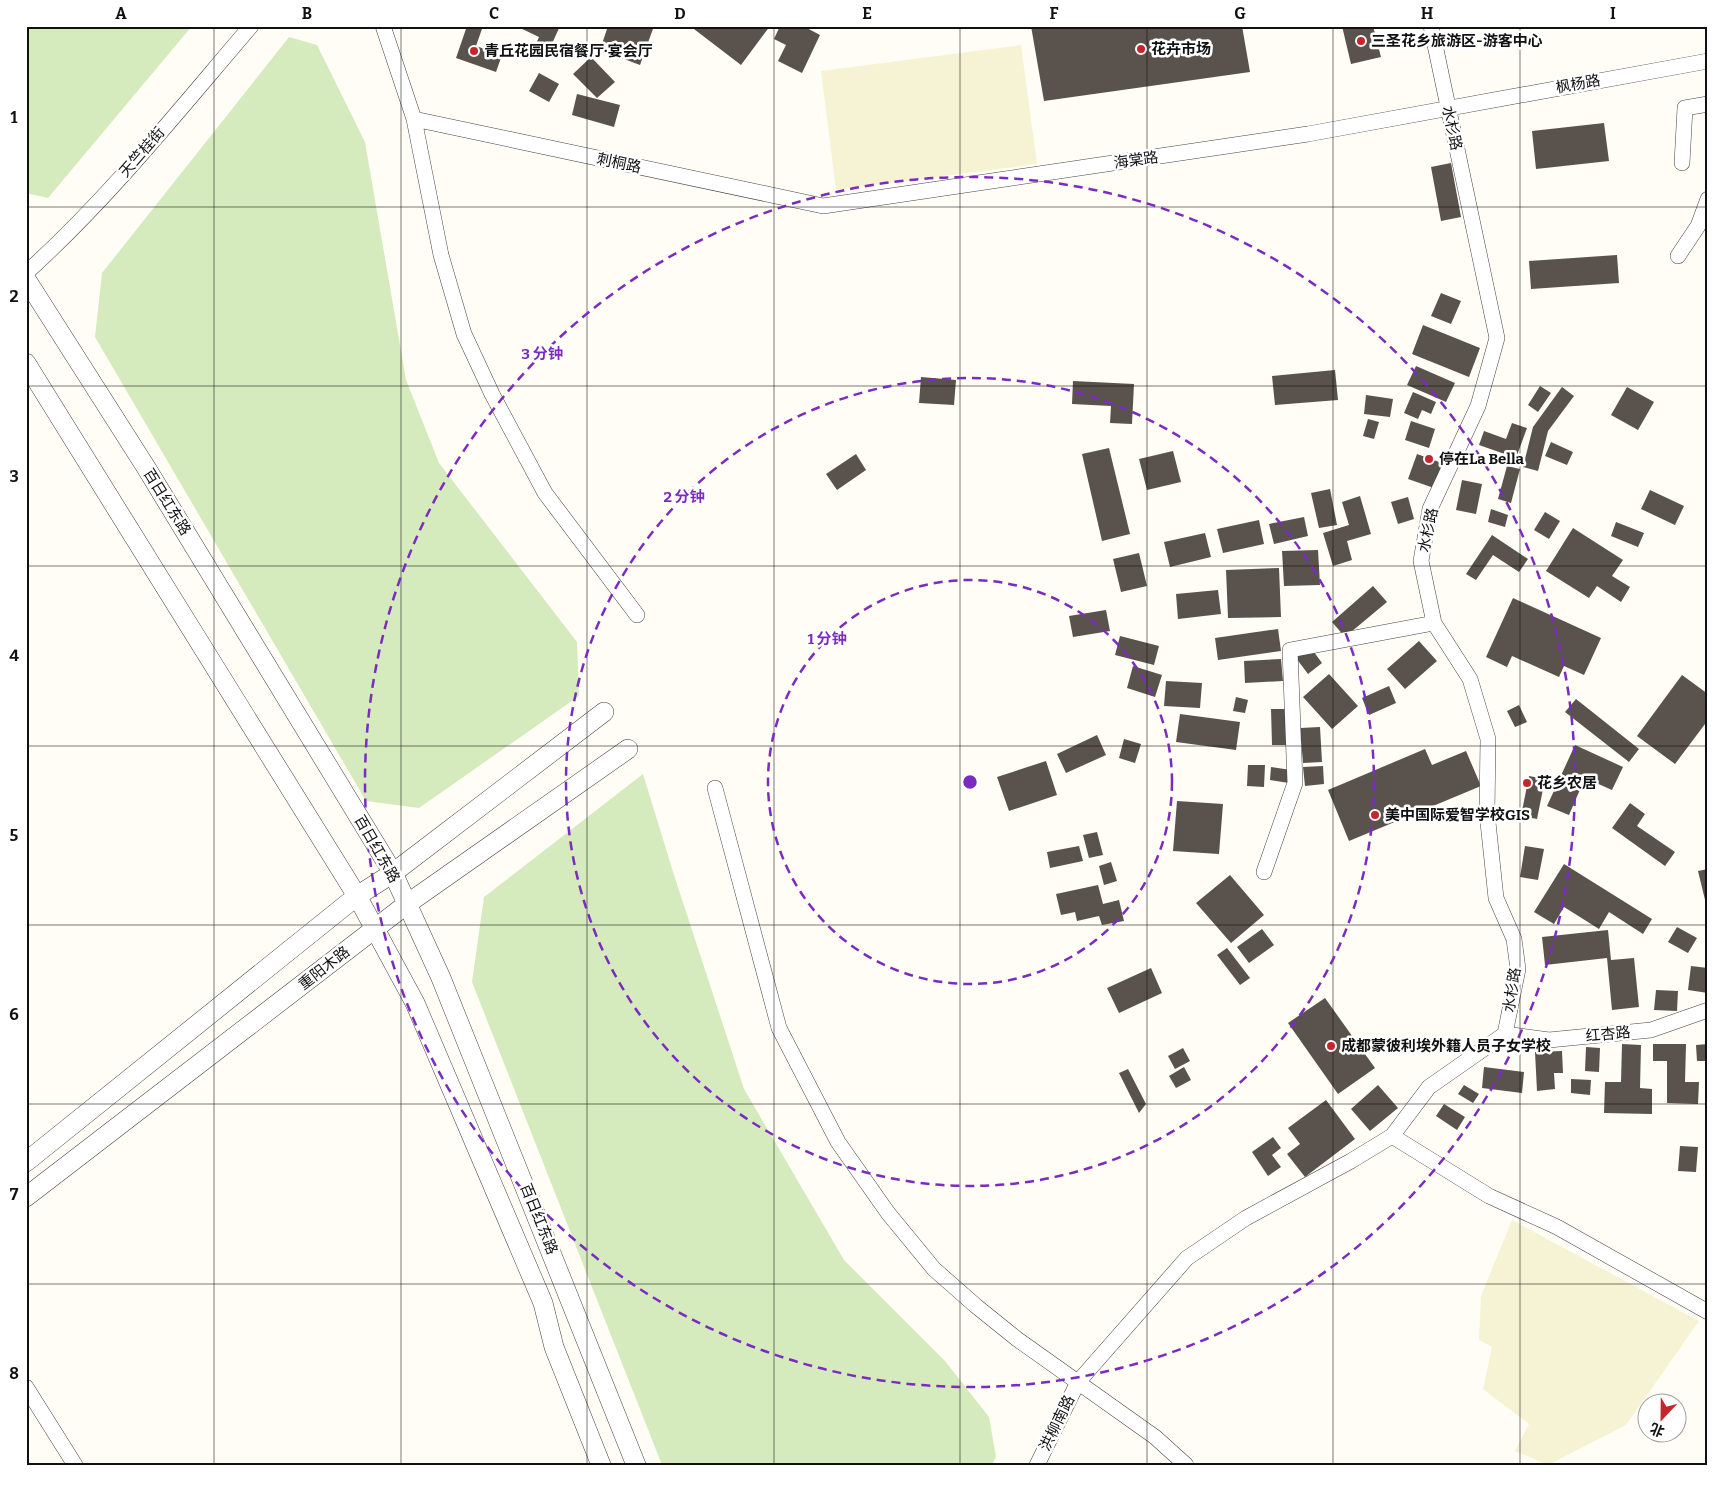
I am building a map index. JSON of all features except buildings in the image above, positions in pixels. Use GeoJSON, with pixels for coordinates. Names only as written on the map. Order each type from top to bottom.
{"type":"FeatureCollection","features":[{"type":"Feature","properties":{"kind":"street","name":"天竺桂街"},"geometry":{"type":"LineString","coordinates":[[26,273],[77,225],[251,26]]}},
{"type":"Feature","properties":{"kind":"street"},"geometry":{"type":"LineString","coordinates":[[383,26],[414,120],[441,255],[464,334],[492,394],[545,493],[638,615]]}},
{"type":"Feature","properties":{"kind":"street","name":"水杉路"},"geometry":{"type":"LineString","coordinates":[[1431,26],[1496,338],[1478,406],[1430,509],[1421,561],[1434,623],[1470,679],[1488,739],[1487,813],[1496,898],[1514,939],[1518,969],[1505,1034]]}},
{"type":"Feature","properties":{"kind":"street","name":"枫杨路"},"geometry":{"type":"LineString","coordinates":[[1448,108],[1708,61]]}},
{"type":"Feature","properties":{"kind":"street"},"geometry":{"type":"LineString","coordinates":[[1682,163],[1685,108],[1708,104]]}},
{"type":"Feature","properties":{"kind":"street","name":"海棠路"},"geometry":{"type":"LineString","coordinates":[[823,206],[1308,134],[1448,108]]}},
{"type":"Feature","properties":{"kind":"street","name":"刺桐路"},"geometry":{"type":"LineString","coordinates":[[414,120],[823,206]]}},
{"type":"Feature","properties":{"kind":"street"},"geometry":{"type":"LineString","coordinates":[[1678,256],[1698,226],[1708,199]]}},
{"type":"Feature","properties":{"kind":"street","name":"百日红东路"},"geometry":{"type":"LineString","coordinates":[[26,279],[157,486],[393,873],[441,978],[636,1465]]}},
{"type":"Feature","properties":{"kind":"street","name":"百日红东路"},"geometry":{"type":"LineString","coordinates":[[26,363],[357,896],[415,1003],[543,1303],[554,1347],[601,1465]]}},
{"type":"Feature","properties":{"kind":"street"},"geometry":{"type":"LineString","coordinates":[[1264,872],[1295,783],[1290,650],[1434,623]]}},
{"type":"Feature","properties":{"kind":"street"},"geometry":{"type":"LineString","coordinates":[[26,1162],[357,896],[393,873],[604,712]]}},
{"type":"Feature","properties":{"kind":"street","name":"重阳木路"},"geometry":{"type":"LineString","coordinates":[[26,1197],[407,904],[628,749]]}},
{"type":"Feature","properties":{"kind":"street"},"geometry":{"type":"LineString","coordinates":[[716,788],[779,1028],[838,1142],[888,1213],[934,1269],[976,1306],[1017,1338],[1155,1437],[1186,1465]]}},
{"type":"Feature","properties":{"kind":"street","name":"红杏路"},"geometry":{"type":"LineString","coordinates":[[1505,1034],[1549,1040],[1651,1030],[1708,1010]]}},
{"type":"Feature","properties":{"kind":"street"},"geometry":{"type":"LineString","coordinates":[[1505,1034],[1429,1087],[1392,1136],[1489,1196],[1557,1227],[1708,1312]]}},
{"type":"Feature","properties":{"kind":"street","name":"洪柳南路"},"geometry":{"type":"LineString","coordinates":[[1037,1465],[1078,1382],[1187,1258],[1246,1218],[1351,1161],[1392,1136]]}},
{"type":"Feature","properties":{"kind":"street"},"geometry":{"type":"LineString","coordinates":[[26,1387],[75,1465]]}},
{"type":"Feature","properties":{"kind":"shaded area"},"geometry":{"type":"Polygon","coordinates":[[[1021,45],[1037,164],[836,190],[821,71],[1021,45]]]}},
{"type":"Feature","properties":{"kind":"shaded area"},"geometry":{"type":"Polygon","coordinates":[[[1512,1220],[1699,1321],[1648,1394],[1636,1394],[1636,1411],[1626,1425],[1548,1465],[1515,1451],[1529,1424],[1483,1389],[1492,1347],[1479,1340],[1481,1296],[1512,1220]]]}},
{"type":"Feature","properties":{"kind":"green space"},"geometry":{"type":"Polygon","coordinates":[[[26,26],[192,26],[48,198],[26,193],[26,26]]]}},
{"type":"Feature","properties":{"kind":"green space"},"geometry":{"type":"Polygon","coordinates":[[[289,37],[317,45],[365,142],[406,380],[439,463],[577,642],[579,696],[419,808],[366,801],[95,337],[102,273],[289,37]]]}},
{"type":"Feature","properties":{"kind":"green space"},"geometry":{"type":"Polygon","coordinates":[[[643,774],[744,1089],[844,1260],[945,1361],[989,1417],[996,1457],[992,1465],[662,1465],[472,982],[484,897],[643,774]]]}},
{"type":"Feature","properties":{"kind":"place","name":"三圣花乡旅游区-游客中心"},"geometry":{"type":"Point","coordinates":[1361,41]}},
{"type":"Feature","properties":{"kind":"place","name":"花卉市场"},"geometry":{"type":"Point","coordinates":[1141,49]}},
{"type":"Feature","properties":{"kind":"place","name":"青丘花园民宿餐厅·宴会厅"},"geometry":{"type":"Point","coordinates":[474,51]}},
{"type":"Feature","properties":{"kind":"place","name":"停在La Bella"},"geometry":{"type":"Point","coordinates":[1429,459]}},
{"type":"Feature","properties":{"kind":"place","name":"花乡农居"},"geometry":{"type":"Point","coordinates":[1527,783]}},
{"type":"Feature","properties":{"kind":"place","name":"美中国际爱智学校GIS"},"geometry":{"type":"Point","coordinates":[1375,815]}},
{"type":"Feature","properties":{"kind":"place","name":"成都蒙彼利埃外籍人员子女学校"},"geometry":{"type":"Point","coordinates":[1331,1046]}}]}
